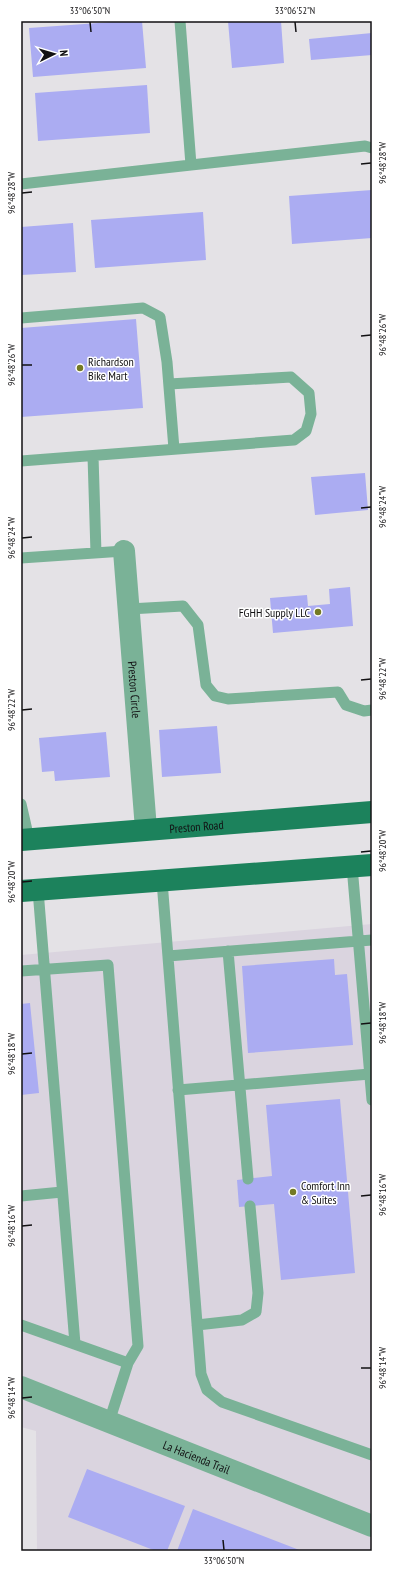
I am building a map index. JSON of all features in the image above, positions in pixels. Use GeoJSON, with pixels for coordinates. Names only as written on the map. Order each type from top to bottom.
{"type":"FeatureCollection","features":[{"type":"Feature","properties":{"kind":"main road","name":"Preston Road"},"geometry":{"type":"LineString","coordinates":[[25,839],[372,812]]}},
{"type":"Feature","properties":{"kind":"main road"},"geometry":{"type":"LineString","coordinates":[[30,891],[362,865]]}},
{"type":"Feature","properties":{"kind":"street","name":"Preston Circle"},"geometry":{"type":"LineString","coordinates":[[124,551],[146,829]]}},
{"type":"Feature","properties":{"kind":"street","name":"La Hacienda Trail"},"geometry":{"type":"LineString","coordinates":[[21,1387],[372,1526]]}},
{"type":"Feature","properties":{"kind":"lane"},"geometry":{"type":"LineString","coordinates":[[180,21],[191,165]]}},
{"type":"Feature","properties":{"kind":"lane"},"geometry":{"type":"LineString","coordinates":[[21,184],[365,146],[372,148]]}},
{"type":"Feature","properties":{"kind":"lane"},"geometry":{"type":"LineString","coordinates":[[21,318],[143,308],[160,317],[167,362],[174,449]]}},
{"type":"Feature","properties":{"kind":"lane"},"geometry":{"type":"LineString","coordinates":[[21,461],[294,440],[306,431],[311,414],[309,393],[291,377],[169,384]]}},
{"type":"Feature","properties":{"kind":"lane"},"geometry":{"type":"LineString","coordinates":[[93,456],[96,553]]}},
{"type":"Feature","properties":{"kind":"lane"},"geometry":{"type":"LineString","coordinates":[[21,558],[124,551]]}},
{"type":"Feature","properties":{"kind":"lane"},"geometry":{"type":"LineString","coordinates":[[129,609],[183,606],[198,626],[206,685],[215,696],[228,699],[338,692],[346,706],[364,711],[372,710]]}},
{"type":"Feature","properties":{"kind":"lane"},"geometry":{"type":"LineString","coordinates":[[21,804],[25,839]]}},
{"type":"Feature","properties":{"kind":"lane"},"geometry":{"type":"LineString","coordinates":[[362,865],[359,941],[372,1100]]}},
{"type":"Feature","properties":{"kind":"lane"},"geometry":{"type":"LineString","coordinates":[[162,880],[201,1374],[207,1390],[222,1402],[372,1455]]}},
{"type":"Feature","properties":{"kind":"lane"},"geometry":{"type":"LineString","coordinates":[[30,891],[45,969],[75,1344]]}},
{"type":"Feature","properties":{"kind":"lane"},"geometry":{"type":"LineString","coordinates":[[168,956],[372,940]]}},
{"type":"Feature","properties":{"kind":"lane"},"geometry":{"type":"LineString","coordinates":[[228,951],[248,1178]]}},
{"type":"Feature","properties":{"kind":"lane"},"geometry":{"type":"LineString","coordinates":[[21,971],[108,965],[138,1346],[128,1363],[109,1422]]}},
{"type":"Feature","properties":{"kind":"lane"},"geometry":{"type":"LineString","coordinates":[[178,1090],[370,1074]]}},
{"type":"Feature","properties":{"kind":"lane"},"geometry":{"type":"LineString","coordinates":[[21,1196],[62,1192]]}},
{"type":"Feature","properties":{"kind":"lane"},"geometry":{"type":"LineString","coordinates":[[197,1325],[242,1320],[256,1312],[258,1293],[250,1206]]}},
{"type":"Feature","properties":{"kind":"lane"},"geometry":{"type":"LineString","coordinates":[[21,1325],[128,1363]]}},
{"type":"Feature","properties":{"kind":"shaded area"},"geometry":{"type":"Polygon","coordinates":[[[372,924],[372,1551],[37,1551],[36,1431],[21,1427],[21,955],[372,924]]]}},
{"type":"Feature","properties":{"kind":"building"},"geometry":{"type":"Polygon","coordinates":[[[142,21],[146,68],[33,77],[29,28],[142,21]]]}},
{"type":"Feature","properties":{"kind":"building"},"geometry":{"type":"Polygon","coordinates":[[[228,21],[281,21],[284,63],[232,68],[228,21]]]}},
{"type":"Feature","properties":{"kind":"building"},"geometry":{"type":"Polygon","coordinates":[[[372,33],[372,55],[311,60],[309,39],[372,33]]]}},
{"type":"Feature","properties":{"kind":"building"},"geometry":{"type":"Polygon","coordinates":[[[147,85],[150,133],[38,141],[35,93],[147,85]]]}},
{"type":"Feature","properties":{"kind":"building"},"geometry":{"type":"Polygon","coordinates":[[[372,190],[372,238],[292,244],[289,196],[372,190]]]}},
{"type":"Feature","properties":{"kind":"building"},"geometry":{"type":"Polygon","coordinates":[[[203,212],[206,260],[95,268],[91,220],[203,212]]]}},
{"type":"Feature","properties":{"kind":"building"},"geometry":{"type":"Polygon","coordinates":[[[73,223],[76,272],[21,275],[21,227],[73,223]]]}},
{"type":"Feature","properties":{"kind":"building","name":"Richardson Bike Mart"},"geometry":{"type":"Polygon","coordinates":[[[136,319],[143,408],[21,417],[21,328],[136,319]]]}},
{"type":"Feature","properties":{"kind":"building"},"geometry":{"type":"Polygon","coordinates":[[[365,473],[368,510],[315,515],[311,477],[365,473]]]}},
{"type":"Feature","properties":{"kind":"building"},"geometry":{"type":"Polygon","coordinates":[[[350,587],[353,626],[273,633],[270,598],[307,595],[308,606],[330,604],[329,589],[350,587]]]}},
{"type":"Feature","properties":{"kind":"building"},"geometry":{"type":"Polygon","coordinates":[[[217,726],[221,773],[162,777],[159,730],[217,726]]]}},
{"type":"Feature","properties":{"kind":"building"},"geometry":{"type":"Polygon","coordinates":[[[106,732],[110,777],[55,781],[54,771],[42,772],[39,738],[106,732]]]}},
{"type":"Feature","properties":{"kind":"building"},"geometry":{"type":"Polygon","coordinates":[[[334,959],[335,975],[347,974],[353,1045],[248,1053],[242,966],[334,959]]]}},
{"type":"Feature","properties":{"kind":"building"},"geometry":{"type":"Polygon","coordinates":[[[30,1003],[39,1093],[21,1095],[21,1004],[30,1003]]]}},
{"type":"Feature","properties":{"kind":"building","name":"Comfort Inn & Suites"},"geometry":{"type":"Polygon","coordinates":[[[340,1099],[355,1273],[281,1280],[274,1204],[239,1207],[237,1180],[272,1176],[266,1105],[340,1099]]]}},
{"type":"Feature","properties":{"kind":"building"},"geometry":{"type":"Polygon","coordinates":[[[87,1469],[185,1506],[167,1551],[156,1551],[68,1517],[87,1469]]]}},
{"type":"Feature","properties":{"kind":"building"},"geometry":{"type":"Polygon","coordinates":[[[193,1509],[302,1551],[177,1551],[193,1509]]]}},
{"type":"Feature","properties":{"kind":"place","name":"Richardson Bike Mart"},"geometry":{"type":"Point","coordinates":[80,368]}},
{"type":"Feature","properties":{"kind":"place","name":"FGHH Supply LLC"},"geometry":{"type":"Point","coordinates":[318,612]}},
{"type":"Feature","properties":{"kind":"place","name":"Comfort Inn & Suites"},"geometry":{"type":"Point","coordinates":[293,1192]}}]}
